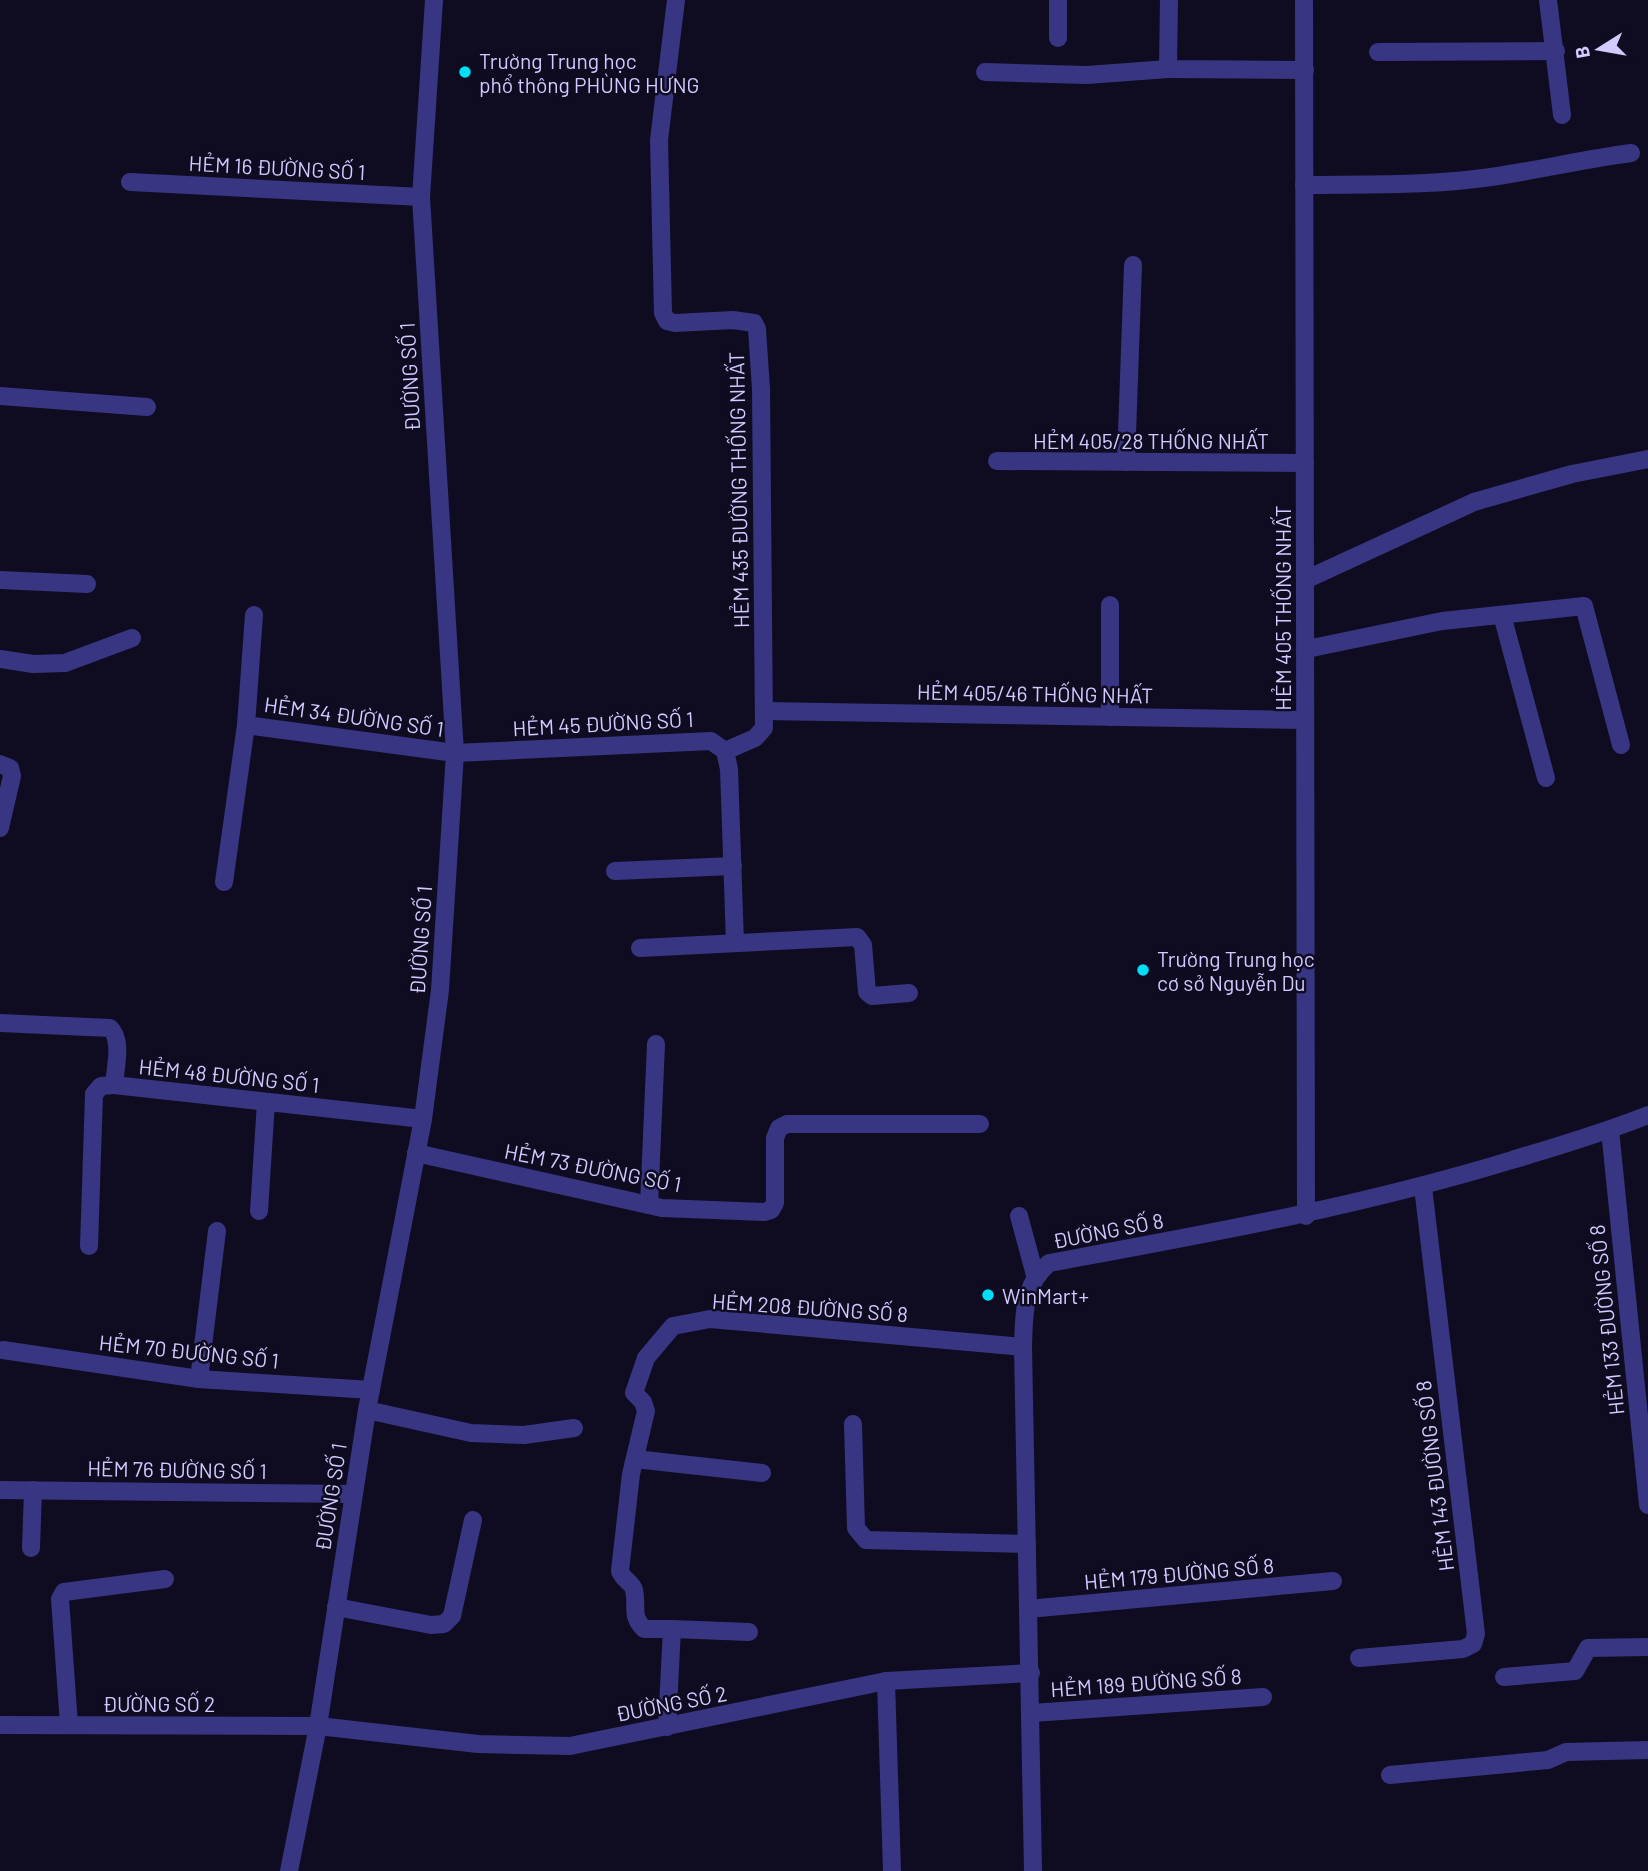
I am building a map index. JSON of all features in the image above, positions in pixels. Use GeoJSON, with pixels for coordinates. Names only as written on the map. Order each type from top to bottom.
{"type":"FeatureCollection","features":[{"type":"Feature","properties":{"kind":"street","name":"ĐƯỜNG SỐ 1"},"geometry":{"type":"LineString","coordinates":[[289,1871],[318,1726],[367,1410],[423,1119],[440,990],[455,752],[421,197],[434,0]]}},
{"type":"Feature","properties":{"kind":"street","name":"HẺM 435 ĐƯỜNG THỐNG NHẤT"},"geometry":{"type":"LineString","coordinates":[[676,0],[659,140],[663,313],[667,321],[675,323],[748,321],[757,329],[761,388],[764,728],[755,738],[725,751]]}},
{"type":"Feature","properties":{"kind":"street"},"geometry":{"type":"LineString","coordinates":[[1058,0],[1058,38]]}},
{"type":"Feature","properties":{"kind":"street"},"geometry":{"type":"LineString","coordinates":[[1168,69],[1169,0]]}},
{"type":"Feature","properties":{"kind":"street","name":"HẺM 405 THỐNG NHẤT"},"geometry":{"type":"LineString","coordinates":[[1304,0],[1306,1216]]}},
{"type":"Feature","properties":{"kind":"street"},"geometry":{"type":"LineString","coordinates":[[1549,0],[1562,115]]}},
{"type":"Feature","properties":{"kind":"street"},"geometry":{"type":"LineString","coordinates":[[1378,52],[1556,51]]}},
{"type":"Feature","properties":{"kind":"street"},"geometry":{"type":"LineString","coordinates":[[985,72],[1087,75],[1168,69],[1304,70]]}},
{"type":"Feature","properties":{"kind":"street"},"geometry":{"type":"LineString","coordinates":[[1304,185],[1417,183],[1497,176],[1572,160],[1631,153]]}},
{"type":"Feature","properties":{"kind":"street","name":"HẺM 16 ĐƯỜNG SỐ 1"},"geometry":{"type":"LineString","coordinates":[[130,182],[421,197]]}},
{"type":"Feature","properties":{"kind":"street"},"geometry":{"type":"LineString","coordinates":[[1126,462],[1133,265]]}},
{"type":"Feature","properties":{"kind":"street"},"geometry":{"type":"LineString","coordinates":[[0,396],[148,407]]}},
{"type":"Feature","properties":{"kind":"street"},"geometry":{"type":"LineString","coordinates":[[1305,580],[1474,502],[1572,474],[1648,459]]}},
{"type":"Feature","properties":{"kind":"street","name":"HẺM 405/28 THỐNG NHẤT"},"geometry":{"type":"LineString","coordinates":[[997,461],[1305,463]]}},
{"type":"Feature","properties":{"kind":"street"},"geometry":{"type":"LineString","coordinates":[[0,580],[87,584]]}},
{"type":"Feature","properties":{"kind":"street"},"geometry":{"type":"LineString","coordinates":[[1110,605],[1110,718]]}},
{"type":"Feature","properties":{"kind":"street"},"geometry":{"type":"LineString","coordinates":[[1307,649],[1443,621],[1584,606],[1621,745]]}},
{"type":"Feature","properties":{"kind":"street","name":"HẺM 34 ĐƯỜNG SỐ 1"},"geometry":{"type":"LineString","coordinates":[[224,882],[246,725],[254,615]]}},
{"type":"Feature","properties":{"kind":"street"},"geometry":{"type":"LineString","coordinates":[[1502,615],[1546,778]]}},
{"type":"Feature","properties":{"kind":"street"},"geometry":{"type":"LineString","coordinates":[[0,659],[33,664],[65,663],[132,638]]}},
{"type":"Feature","properties":{"kind":"street","name":"HẺM 405/46 THỐNG NHẤT"},"geometry":{"type":"LineString","coordinates":[[765,712],[1306,720]]}},
{"type":"Feature","properties":{"kind":"street","name":"HẺM 34 ĐƯỜNG SỐ 1"},"geometry":{"type":"LineString","coordinates":[[246,725],[455,752]]}},
{"type":"Feature","properties":{"kind":"street","name":"HẺM 45 ĐƯỜNG SỐ 1"},"geometry":{"type":"LineString","coordinates":[[455,752],[711,741],[725,751]]}},
{"type":"Feature","properties":{"kind":"street"},"geometry":{"type":"LineString","coordinates":[[725,751],[729,769],[735,943]]}},
{"type":"Feature","properties":{"kind":"street"},"geometry":{"type":"LineString","coordinates":[[0,764],[10,768],[12,776],[0,828]]}},
{"type":"Feature","properties":{"kind":"street"},"geometry":{"type":"LineString","coordinates":[[615,871],[733,866]]}},
{"type":"Feature","properties":{"kind":"street"},"geometry":{"type":"LineString","coordinates":[[640,948],[857,937],[863,945],[867,992],[872,996],[909,993]]}},
{"type":"Feature","properties":{"kind":"street","name":"HẺM 48 ĐƯỜNG SỐ 1"},"geometry":{"type":"LineString","coordinates":[[0,1023],[110,1028],[115,1033],[117,1042],[114,1085],[423,1119]]}},
{"type":"Feature","properties":{"kind":"street"},"geometry":{"type":"LineString","coordinates":[[649,1205],[656,1044]]}},
{"type":"Feature","properties":{"kind":"street"},"geometry":{"type":"LineString","coordinates":[[89,1246],[94,1094],[101,1086],[114,1085]]}},
{"type":"Feature","properties":{"kind":"street"},"geometry":{"type":"LineString","coordinates":[[259,1211],[266,1102]]}},
{"type":"Feature","properties":{"kind":"street","name":"ĐƯỜNG SỐ 8"},"geometry":{"type":"LineString","coordinates":[[1033,1871],[1023,1347],[1024,1304],[1035,1275],[1049,1263],[1306,1216],[1423,1187],[1610,1130],[1648,1115]]}},
{"type":"Feature","properties":{"kind":"street","name":"HẺM 73 ĐƯỜNG SỐ 1"},"geometry":{"type":"LineString","coordinates":[[416,1153],[649,1205],[713,1210],[771,1210],[775,1203],[775,1138],[779,1128],[787,1124],[980,1124]]}},
{"type":"Feature","properties":{"kind":"street","name":"HẺM 133 ĐƯỜNG SỐ 8"},"geometry":{"type":"LineString","coordinates":[[1610,1130],[1648,1505]]}},
{"type":"Feature","properties":{"kind":"street","name":"HẺM 143 ĐƯỜNG SỐ 8"},"geometry":{"type":"LineString","coordinates":[[1359,1658],[1463,1649],[1472,1644],[1476,1634],[1423,1187]]}},
{"type":"Feature","properties":{"kind":"street"},"geometry":{"type":"LineString","coordinates":[[1019,1216],[1035,1275]]}},
{"type":"Feature","properties":{"kind":"street"},"geometry":{"type":"LineString","coordinates":[[199,1379],[217,1231]]}},
{"type":"Feature","properties":{"kind":"street","name":"HẺM 208 ĐƯỜNG SỐ 8"},"geometry":{"type":"LineString","coordinates":[[635,1459],[646,1411],[643,1402],[634,1393],[646,1358],[673,1326],[710,1320],[1023,1347]]}},
{"type":"Feature","properties":{"kind":"street","name":"HẺM 70 ĐƯỜNG SỐ 1"},"geometry":{"type":"LineString","coordinates":[[3,1350],[199,1379],[371,1391]]}},
{"type":"Feature","properties":{"kind":"street"},"geometry":{"type":"LineString","coordinates":[[367,1410],[471,1433],[504,1436],[574,1428]]}},
{"type":"Feature","properties":{"kind":"street"},"geometry":{"type":"LineString","coordinates":[[853,1424],[856,1528],[866,1540],[1027,1544]]}},
{"type":"Feature","properties":{"kind":"street"},"geometry":{"type":"LineString","coordinates":[[749,1632],[645,1629],[637,1621],[633,1611],[634,1590],[620,1571],[635,1459],[762,1473]]}},
{"type":"Feature","properties":{"kind":"street","name":"HẺM 76 ĐƯỜNG SỐ 1"},"geometry":{"type":"LineString","coordinates":[[0,1490],[353,1494]]}},
{"type":"Feature","properties":{"kind":"street"},"geometry":{"type":"LineString","coordinates":[[31,1548],[33,1490]]}},
{"type":"Feature","properties":{"kind":"street"},"geometry":{"type":"LineString","coordinates":[[336,1607],[431,1625],[444,1624],[452,1616],[473,1520]]}},
{"type":"Feature","properties":{"kind":"street"},"geometry":{"type":"LineString","coordinates":[[69,1725],[60,1599],[64,1592],[165,1579]]}},
{"type":"Feature","properties":{"kind":"street","name":"HẺM 179 ĐƯỜNG SỐ 8"},"geometry":{"type":"LineString","coordinates":[[1028,1609],[1333,1581]]}},
{"type":"Feature","properties":{"kind":"street"},"geometry":{"type":"LineString","coordinates":[[667,1727],[672,1629]]}},
{"type":"Feature","properties":{"kind":"street"},"geometry":{"type":"LineString","coordinates":[[1503,1677],[1575,1671],[1588,1648],[1648,1647]]}},
{"type":"Feature","properties":{"kind":"street","name":"ĐƯỜNG SỐ 2"},"geometry":{"type":"LineString","coordinates":[[0,1724],[318,1726],[478,1744],[569,1746],[886,1682],[1031,1673]]}},
{"type":"Feature","properties":{"kind":"street"},"geometry":{"type":"LineString","coordinates":[[886,1682],[892,1871]]}},
{"type":"Feature","properties":{"kind":"street","name":"HẺM 189 ĐƯỜNG SỐ 8"},"geometry":{"type":"LineString","coordinates":[[1032,1713],[1263,1697]]}},
{"type":"Feature","properties":{"kind":"street"},"geometry":{"type":"LineString","coordinates":[[1390,1775],[1548,1760],[1566,1752],[1648,1750]]}},
{"type":"Feature","properties":{"kind":"place","name":"Trường Trung học phổ thông PHÙNG HƯNG"},"geometry":{"type":"Point","coordinates":[465,72]}},
{"type":"Feature","properties":{"kind":"place","name":"Trường Trung học cơ sở Nguyễn Du"},"geometry":{"type":"Point","coordinates":[1143,970]}},
{"type":"Feature","properties":{"kind":"place","name":"WinMart+"},"geometry":{"type":"Point","coordinates":[988,1295]}}]}
